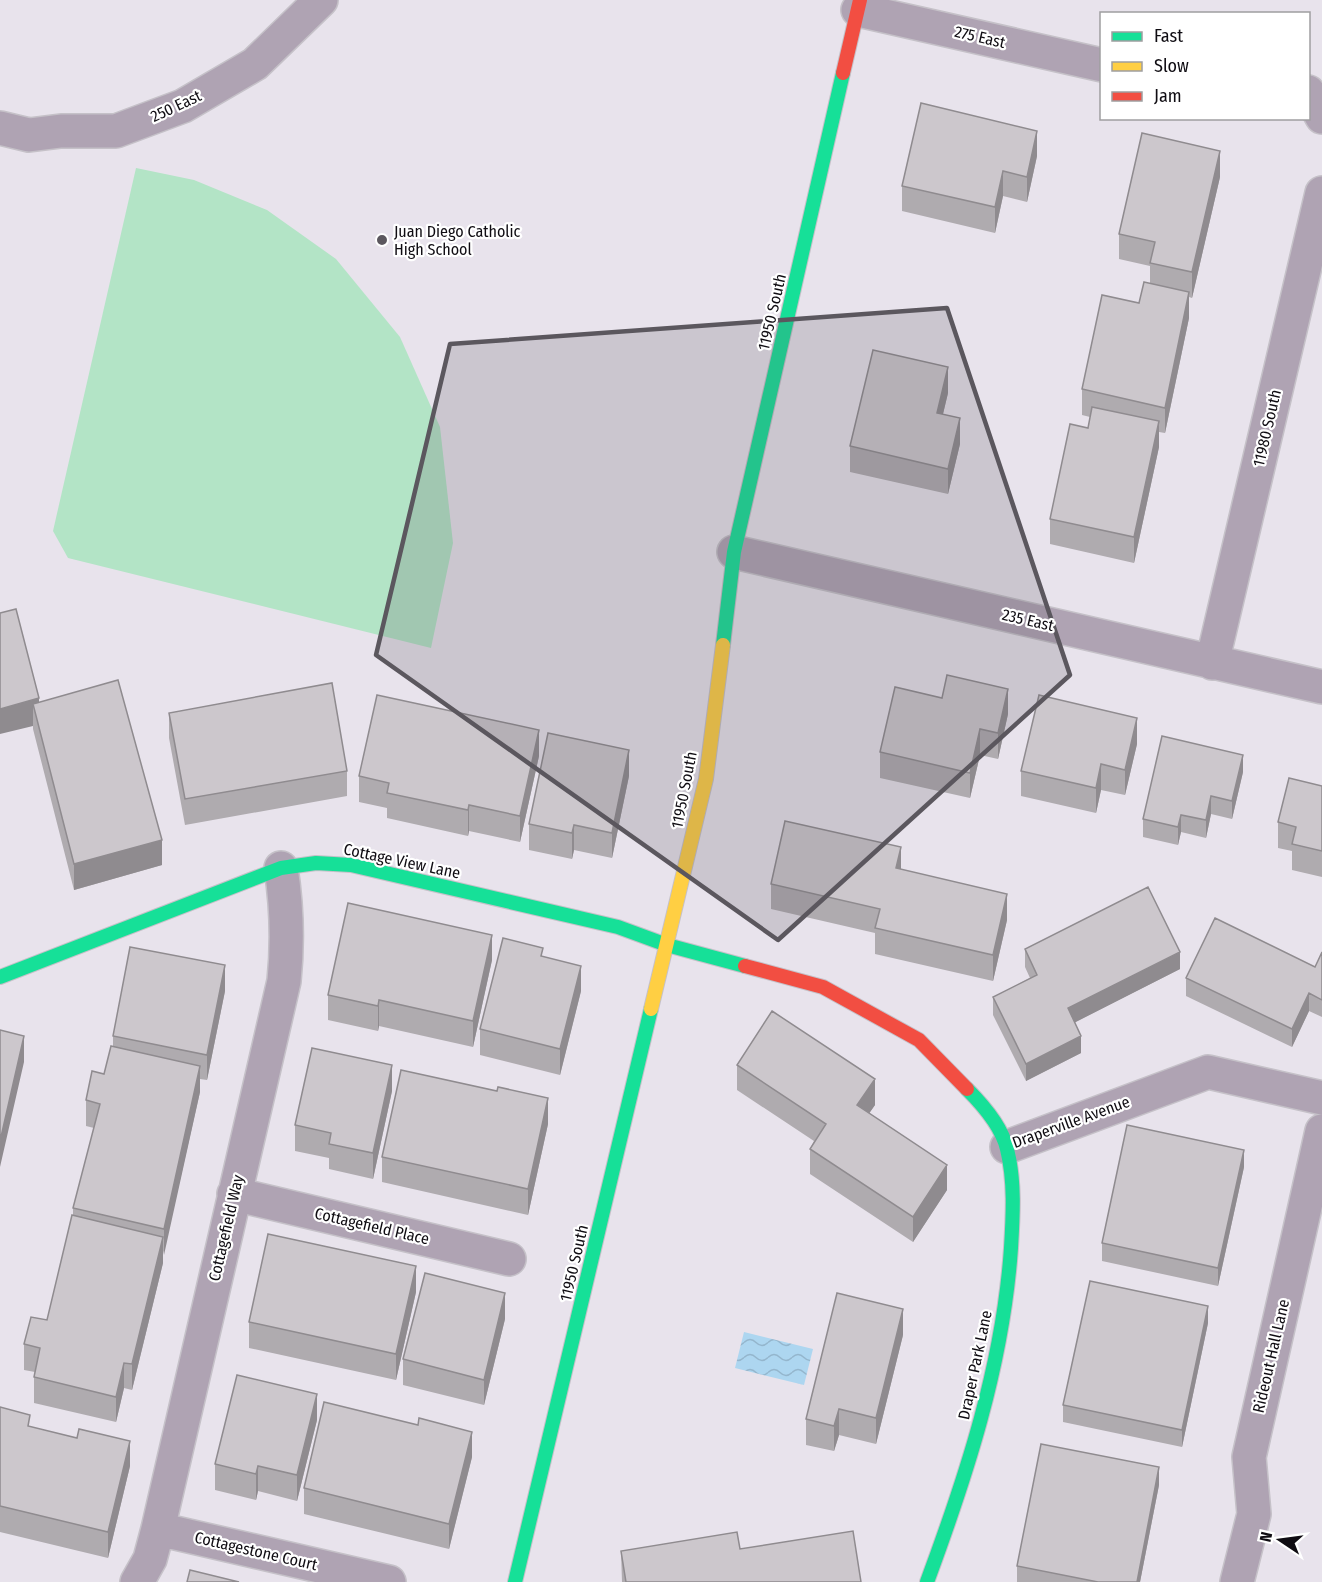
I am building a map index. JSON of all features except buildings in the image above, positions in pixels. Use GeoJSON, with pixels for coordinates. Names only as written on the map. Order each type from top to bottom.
{"type":"FeatureCollection","features":[{"type":"Feature","properties":{"kind":"street","name":"250 East"},"geometry":{"type":"LineString","coordinates":[[0,128],[29,135],[61,131],[116,131],[183,105],[255,64],[321,0]]}},
{"type":"Feature","properties":{"kind":"street","name":"275 East"},"geometry":{"type":"LineString","coordinates":[[859,5],[1100,65]]}},
{"type":"Feature","properties":{"kind":"street","name":"11950 South"},"geometry":{"type":"LineString","coordinates":[[515,1582],[706,779],[734,552],[859,5]]}},
{"type":"Feature","properties":{"kind":"street","name":"11980 South"},"geometry":{"type":"LineString","coordinates":[[1212,663],[1322,193]]}},
{"type":"Feature","properties":{"kind":"street","name":"235 East"},"geometry":{"type":"LineString","coordinates":[[734,552],[1322,687]]}},
{"type":"Feature","properties":{"kind":"street","name":"Cottage View Lane"},"geometry":{"type":"LineString","coordinates":[[0,977],[281,868],[304,863],[351,865],[618,927],[667,945]]}},
{"type":"Feature","properties":{"kind":"street","name":"Cottagefield Way"},"geometry":{"type":"LineString","coordinates":[[137,1582],[150,1559],[158,1529],[284,981],[288,946],[287,911],[281,868]]}},
{"type":"Feature","properties":{"kind":"street","name":"Draperville Avenue"},"geometry":{"type":"LineString","coordinates":[[667,945],[823,987],[919,1040],[983,1104],[1007,1147],[1208,1072],[1322,1098]]}},
{"type":"Feature","properties":{"kind":"street","name":"Rideout Hall Lane"},"geometry":{"type":"LineString","coordinates":[[1237,1582],[1254,1514],[1249,1457],[1322,1131]]}},
{"type":"Feature","properties":{"kind":"street","name":"Draper Park Lane"},"geometry":{"type":"LineString","coordinates":[[927,1582],[961,1490],[997,1353],[1009,1279],[1014,1203],[1007,1147]]}},
{"type":"Feature","properties":{"kind":"street","name":"Cottagefield Place"},"geometry":{"type":"LineString","coordinates":[[234,1194],[509,1259]]}},
{"type":"Feature","properties":{"kind":"street","name":"Cottagestone Court"},"geometry":{"type":"LineString","coordinates":[[158,1529],[389,1582]]}},
{"type":"Feature","properties":{"kind":"highlighted area"},"geometry":{"type":"Polygon","coordinates":[[[947,308],[1070,675],[778,940],[376,655],[450,344],[947,308]]]}},
{"type":"Feature","properties":{"kind":"green space"},"geometry":{"type":"Polygon","coordinates":[[[136,168],[194,180],[267,210],[336,259],[400,337],[440,427],[453,543],[431,648],[68,558],[53,531],[136,168]]]}},
{"type":"Feature","properties":{"kind":"water"},"geometry":{"type":"Polygon","coordinates":[[[744,1332],[813,1349],[804,1385],[735,1368],[744,1332]]]}},
{"type":"Feature","properties":{"kind":"traffic: fast"},"geometry":{"type":"LineString","coordinates":[[723,645],[734,552],[843,73]]}},
{"type":"Feature","properties":{"kind":"traffic: fast"},"geometry":{"type":"LineString","coordinates":[[0,977],[281,868],[316,863],[351,865],[618,927],[667,945],[745,966]]}},
{"type":"Feature","properties":{"kind":"traffic: fast"},"geometry":{"type":"LineString","coordinates":[[515,1582],[651,1009]]}},
{"type":"Feature","properties":{"kind":"traffic: fast"},"geometry":{"type":"LineString","coordinates":[[927,1582],[956,1501],[981,1418],[1000,1334],[1011,1248],[1012,1186],[1007,1149],[996,1124],[967,1089]]}},
{"type":"Feature","properties":{"kind":"traffic: slow"},"geometry":{"type":"LineString","coordinates":[[651,1009],[706,779],[723,645]]}},
{"type":"Feature","properties":{"kind":"traffic: jam"},"geometry":{"type":"LineString","coordinates":[[843,73],[860,0]]}},
{"type":"Feature","properties":{"kind":"traffic: jam"},"geometry":{"type":"LineString","coordinates":[[745,966],[823,987],[919,1040],[967,1089]]}},
{"type":"Feature","properties":{"kind":"place","name":"Juan Diego Catholic High School"},"geometry":{"type":"Point","coordinates":[382,240]}}]}
